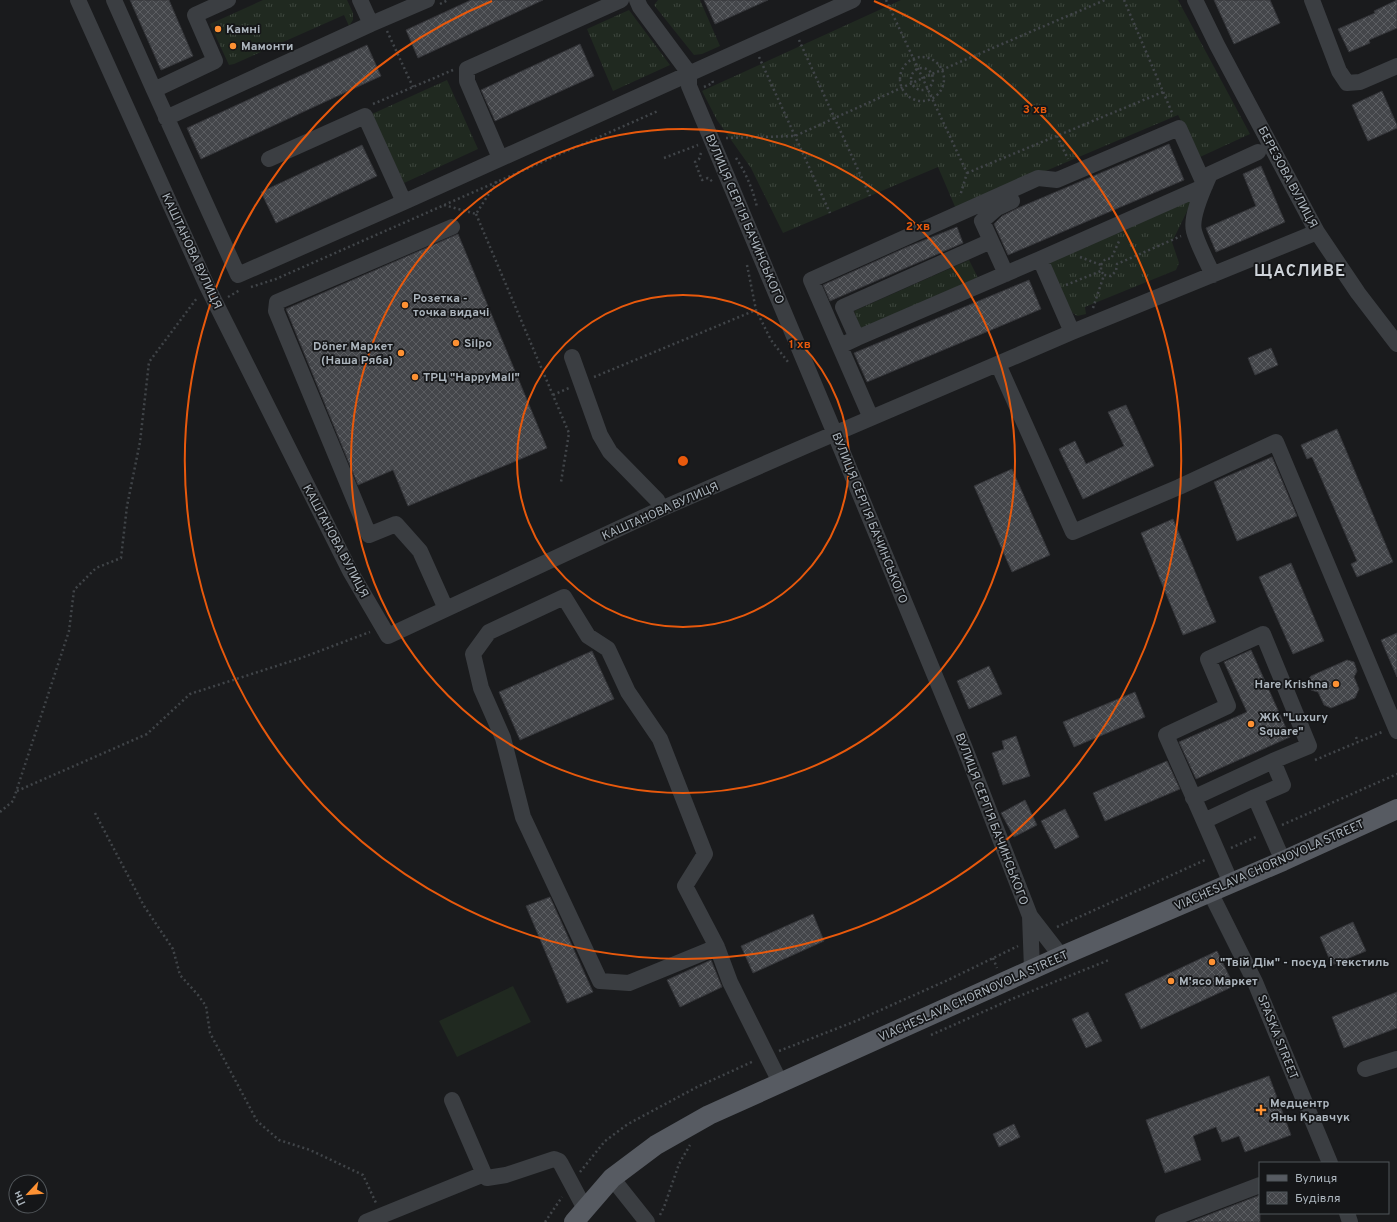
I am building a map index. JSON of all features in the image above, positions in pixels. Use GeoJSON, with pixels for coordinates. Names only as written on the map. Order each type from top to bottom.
{"type":"FeatureCollection","features":[{"type":"Feature","properties":{"kind":"main road","name":"VIACHESLAVA CHORNOVOLA STREET"},"geometry":{"type":"LineString","coordinates":[[579,1216],[612,1178],[656,1145],[709,1115],[1061,956],[1283,861],[1397,809]]}},
{"type":"Feature","properties":{"kind":"street","name":"КАШТАНОВА ВУЛИЦЯ"},"geometry":{"type":"LineString","coordinates":[[78,0],[207,286],[350,571],[388,636],[661,509],[1072,332],[1317,232]]}},
{"type":"Feature","properties":{"kind":"street"},"geometry":{"type":"LineString","coordinates":[[114,0],[238,283],[404,202],[793,27],[836,3],[853,0]]}},
{"type":"Feature","properties":{"kind":"street"},"geometry":{"type":"LineString","coordinates":[[154,90],[215,61],[195,15],[228,0]]}},
{"type":"Feature","properties":{"kind":"street"},"geometry":{"type":"LineString","coordinates":[[360,0],[377,22]]}},
{"type":"Feature","properties":{"kind":"street"},"geometry":{"type":"LineString","coordinates":[[166,118],[427,0]]}},
{"type":"Feature","properties":{"kind":"street"},"geometry":{"type":"LineString","coordinates":[[500,158],[467,81],[467,69],[621,0]]}},
{"type":"Feature","properties":{"kind":"street"},"geometry":{"type":"LineString","coordinates":[[637,0],[640,7],[689,73]]}},
{"type":"Feature","properties":{"kind":"street","name":"БЕРЕЗОВА ВУЛИЦЯ"},"geometry":{"type":"LineString","coordinates":[[1195,0],[1217,45],[1317,232],[1358,293],[1397,344]]}},
{"type":"Feature","properties":{"kind":"street"},"geometry":{"type":"LineString","coordinates":[[1312,0],[1339,71],[1347,83],[1360,82],[1397,66]]}},
{"type":"Feature","properties":{"kind":"street","name":"ВУЛИЦЯ СЕРГІЯ БАЧИНСЬКОГО"},"geometry":{"type":"LineString","coordinates":[[689,73],[689,86],[964,746],[1030,916],[1032,969]]}},
{"type":"Feature","properties":{"kind":"street"},"geometry":{"type":"LineString","coordinates":[[269,159],[365,116],[404,202]]}},
{"type":"Feature","properties":{"kind":"street"},"geometry":{"type":"LineString","coordinates":[[1006,274],[982,221],[997,208],[1057,180],[1179,128],[1205,186]]}},
{"type":"Feature","properties":{"kind":"street"},"geometry":{"type":"LineString","coordinates":[[1213,274],[1194,231],[1193,219],[1205,186],[1210,174],[1258,152]]}},
{"type":"Feature","properties":{"kind":"street"},"geometry":{"type":"LineString","coordinates":[[871,418],[811,280],[1038,178],[1057,180]]}},
{"type":"Feature","properties":{"kind":"street"},"geometry":{"type":"LineString","coordinates":[[840,346],[1205,186]]}},
{"type":"Feature","properties":{"kind":"street"},"geometry":{"type":"LineString","coordinates":[[446,609],[420,551],[396,524],[369,535],[276,310],[277,302],[452,227]]}},
{"type":"Feature","properties":{"kind":"street"},"geometry":{"type":"LineString","coordinates":[[857,338],[843,307],[991,241]]}},
{"type":"Feature","properties":{"kind":"street"},"geometry":{"type":"LineString","coordinates":[[1040,259],[1072,332]]}},
{"type":"Feature","properties":{"kind":"street"},"geometry":{"type":"LineString","coordinates":[[572,357],[600,435],[610,452],[657,500],[661,509]]}},
{"type":"Feature","properties":{"kind":"street"},"geometry":{"type":"LineString","coordinates":[[998,364],[1074,532],[1179,487],[1276,442],[1396,729]]}},
{"type":"Feature","properties":{"kind":"street"},"geometry":{"type":"LineString","coordinates":[[717,947],[629,983],[600,981],[523,817],[503,738],[481,688],[473,654],[489,632],[564,597],[588,636],[608,649],[628,692],[660,739],[705,854],[685,886],[717,947],[730,982],[780,1082]]}},
{"type":"Feature","properties":{"kind":"street"},"geometry":{"type":"LineString","coordinates":[[1193,798],[1309,746],[1263,634],[1208,659],[1228,706],[1166,735],[1193,798],[1231,883]]}},
{"type":"Feature","properties":{"kind":"street"},"geometry":{"type":"LineString","coordinates":[[1204,821],[1283,785],[1273,762]]}},
{"type":"Feature","properties":{"kind":"street"},"geometry":{"type":"LineString","coordinates":[[1255,797],[1283,861]]}},
{"type":"Feature","properties":{"kind":"street","name":"SPASKA STREET"},"geometry":{"type":"LineString","coordinates":[[1210,892],[1255,982],[1326,1162]]}},
{"type":"Feature","properties":{"kind":"street"},"geometry":{"type":"LineString","coordinates":[[1030,916],[1061,956]]}},
{"type":"Feature","properties":{"kind":"street"},"geometry":{"type":"LineString","coordinates":[[1365,1069],[1397,1060]]}},
{"type":"Feature","properties":{"kind":"street"},"geometry":{"type":"LineString","coordinates":[[452,1100],[487,1178],[506,1175],[554,1159],[559,1161],[571,1183],[579,1216]]}},
{"type":"Feature","properties":{"kind":"street"},"geometry":{"type":"LineString","coordinates":[[373,1219],[484,1174]]}},
{"type":"Feature","properties":{"kind":"street"},"geometry":{"type":"LineString","coordinates":[[612,1178],[653,1220]]}},
{"type":"Feature","properties":{"kind":"street"},"geometry":{"type":"LineString","coordinates":[[1162,1222],[1259,1185]]}},
{"type":"Feature","properties":{"kind":"path"},"geometry":{"type":"LineString","coordinates":[[886,0],[967,174],[958,202]]}},
{"type":"Feature","properties":{"kind":"path"},"geometry":{"type":"LineString","coordinates":[[722,138],[795,136],[932,74],[1105,0]]}},
{"type":"Feature","properties":{"kind":"path"},"geometry":{"type":"LineString","coordinates":[[1124,0],[1174,117]]}},
{"type":"Feature","properties":{"kind":"path"},"geometry":{"type":"LineString","coordinates":[[377,22],[413,87]]}},
{"type":"Feature","properties":{"kind":"path"},"geometry":{"type":"LineString","coordinates":[[793,27],[870,196]]}},
{"type":"Feature","properties":{"kind":"path"},"geometry":{"type":"LineString","coordinates":[[754,45],[830,213]]}},
{"type":"Feature","properties":{"kind":"path"},"geometry":{"type":"LineString","coordinates":[[926,56],[939,63],[943,70],[944,83],[942,90],[932,99],[918,101],[911,98],[902,88],[900,74],[902,68],[912,58],[926,56]]}},
{"type":"Feature","properties":{"kind":"path"},"geometry":{"type":"LineString","coordinates":[[365,116],[372,105],[454,70],[467,69]]}},
{"type":"Feature","properties":{"kind":"path"},"geometry":{"type":"LineString","coordinates":[[917,69],[927,69],[932,74],[932,84],[927,89],[920,90],[912,83],[912,73],[917,69]]}},
{"type":"Feature","properties":{"kind":"path"},"geometry":{"type":"LineString","coordinates":[[967,174],[1163,92]]}},
{"type":"Feature","properties":{"kind":"path"},"geometry":{"type":"LineString","coordinates":[[238,283],[276,279],[658,111]]}},
{"type":"Feature","properties":{"kind":"path"},"geometry":{"type":"LineString","coordinates":[[1057,136],[1074,173]]}},
{"type":"Feature","properties":{"kind":"path"},"geometry":{"type":"LineString","coordinates":[[664,158],[698,144],[701,153],[699,159],[694,162],[702,180],[708,178],[717,186]]}},
{"type":"Feature","properties":{"kind":"path"},"geometry":{"type":"LineString","coordinates":[[476,214],[498,181]]}},
{"type":"Feature","properties":{"kind":"path"},"geometry":{"type":"LineString","coordinates":[[444,205],[476,214]]}},
{"type":"Feature","properties":{"kind":"path"},"geometry":{"type":"LineString","coordinates":[[476,214],[569,433],[561,482]]}},
{"type":"Feature","properties":{"kind":"path"},"geometry":{"type":"LineString","coordinates":[[1112,259],[1125,228],[1123,222]]}},
{"type":"Feature","properties":{"kind":"path"},"geometry":{"type":"LineString","coordinates":[[1117,264],[1194,231]]}},
{"type":"Feature","properties":{"kind":"path"},"geometry":{"type":"LineString","coordinates":[[1064,248],[1066,252],[1101,265]]}},
{"type":"Feature","properties":{"kind":"path"},"geometry":{"type":"LineString","coordinates":[[1094,323],[1091,314],[1104,275],[1101,270],[1101,265],[1104,260],[1108,258],[1112,259],[1117,264]]}},
{"type":"Feature","properties":{"kind":"path"},"geometry":{"type":"LineString","coordinates":[[746,260],[756,310],[771,340],[790,365]]}},
{"type":"Feature","properties":{"kind":"path"},"geometry":{"type":"LineString","coordinates":[[1104,275],[1111,276],[1116,271],[1117,264]]}},
{"type":"Feature","properties":{"kind":"path"},"geometry":{"type":"LineString","coordinates":[[1054,291],[1101,270]]}},
{"type":"Feature","properties":{"kind":"path"},"geometry":{"type":"LineString","coordinates":[[0,812],[13,801],[69,631],[74,590],[96,568],[121,558],[127,506],[140,442],[149,362],[207,286]]}},
{"type":"Feature","properties":{"kind":"path"},"geometry":{"type":"LineString","coordinates":[[592,378],[756,310]]}},
{"type":"Feature","properties":{"kind":"path"},"geometry":{"type":"LineString","coordinates":[[16,791],[147,734],[190,694],[301,658],[365,633],[384,629]]}},
{"type":"Feature","properties":{"kind":"path"},"geometry":{"type":"LineString","coordinates":[[1309,746],[1315,760],[1358,742],[1396,729]]}},
{"type":"Feature","properties":{"kind":"path"},"geometry":{"type":"LineString","coordinates":[[1356,737],[1358,742]]}},
{"type":"Feature","properties":{"kind":"path"},"geometry":{"type":"LineString","coordinates":[[95,813],[144,906],[173,949],[180,976],[206,1006],[210,1033],[258,1121],[279,1140],[310,1150],[363,1175],[367,1181],[373,1219]]}},
{"type":"Feature","properties":{"kind":"path"},"geometry":{"type":"LineString","coordinates":[[545,1222],[571,1183],[605,1141],[628,1124],[697,1087],[766,1056],[856,1021],[948,980],[1031,940]]}},
{"type":"Feature","properties":{"kind":"path"},"geometry":{"type":"LineString","coordinates":[[928,1036],[1012,999],[1109,960]]}},
{"type":"Feature","properties":{"kind":"path"},"geometry":{"type":"LineString","coordinates":[[653,1220],[664,1207],[679,1164],[691,1143]]}},
{"type":"Feature","properties":{"kind":"green space"},"geometry":{"type":"Polygon","coordinates":[[[263,0],[347,0],[353,13],[353,20],[349,26],[344,15],[229,65],[210,24],[263,0]]]}},
{"type":"Feature","properties":{"kind":"green space"},"geometry":{"type":"Polygon","coordinates":[[[658,0],[700,0],[720,46],[702,54],[694,55],[654,5],[658,0]]]}},
{"type":"Feature","properties":{"kind":"green space"},"geometry":{"type":"Polygon","coordinates":[[[901,0],[1178,0],[1250,134],[1200,157],[1178,115],[956,209],[938,167],[783,233],[751,168],[717,120],[702,91],[901,0]]]}},
{"type":"Feature","properties":{"kind":"green space"},"geometry":{"type":"Polygon","coordinates":[[[629,10],[670,65],[613,91],[587,29],[629,10]]]}},
{"type":"Feature","properties":{"kind":"green space"},"geometry":{"type":"Polygon","coordinates":[[[447,80],[478,149],[404,183],[372,114],[447,80]]]}},
{"type":"Feature","properties":{"kind":"green space"},"geometry":{"type":"Polygon","coordinates":[[[1193,199],[1172,242],[1179,263],[1176,270],[1085,307],[1086,314],[1077,316],[1069,310],[1048,263],[1193,199]]]}},
{"type":"Feature","properties":{"kind":"green space"},"geometry":{"type":"Polygon","coordinates":[[[969,260],[979,280],[861,330],[854,311],[969,260]]]}},
{"type":"Feature","properties":{"kind":"green space"},"geometry":{"type":"Polygon","coordinates":[[[513,986],[531,1022],[457,1057],[439,1021],[513,986]]]}},
{"type":"Feature","properties":{"kind":"building"},"geometry":{"type":"Polygon","coordinates":[[[130,0],[169,0],[193,56],[161,70],[130,0]]]}},
{"type":"Feature","properties":{"kind":"building"},"geometry":{"type":"Polygon","coordinates":[[[471,0],[543,0],[418,58],[406,30],[471,0]]]}},
{"type":"Feature","properties":{"kind":"building"},"geometry":{"type":"Polygon","coordinates":[[[704,0],[768,0],[715,24],[704,0]]]}},
{"type":"Feature","properties":{"kind":"building"},"geometry":{"type":"Polygon","coordinates":[[[1214,0],[1270,0],[1280,23],[1234,44],[1214,0]]]}},
{"type":"Feature","properties":{"kind":"building"},"geometry":{"type":"Polygon","coordinates":[[[1397,0],[1397,28],[1369,40],[1370,43],[1349,52],[1338,29],[1375,13],[1374,11],[1397,0]]]}},
{"type":"Feature","properties":{"kind":"building"},"geometry":{"type":"Polygon","coordinates":[[[580,44],[594,76],[495,121],[481,90],[580,44]]]}},
{"type":"Feature","properties":{"kind":"building"},"geometry":{"type":"Polygon","coordinates":[[[367,45],[381,76],[201,159],[187,128],[367,45]]]}},
{"type":"Feature","properties":{"kind":"building"},"geometry":{"type":"Polygon","coordinates":[[[1382,91],[1397,128],[1368,141],[1352,105],[1382,91]]]}},
{"type":"Feature","properties":{"kind":"building"},"geometry":{"type":"Polygon","coordinates":[[[1169,144],[1184,180],[1008,255],[994,224],[1002,216],[1169,144]]]}},
{"type":"Feature","properties":{"kind":"building"},"geometry":{"type":"Polygon","coordinates":[[[362,145],[377,176],[276,223],[261,192],[362,145]]]}},
{"type":"Feature","properties":{"kind":"building"},"geometry":{"type":"Polygon","coordinates":[[[1261,166],[1285,222],[1216,252],[1206,228],[1256,206],[1243,174],[1261,166]]]}},
{"type":"Feature","properties":{"kind":"building"},"geometry":{"type":"Polygon","coordinates":[[[957,227],[963,243],[830,301],[823,285],[907,247],[957,227]]]}},
{"type":"Feature","properties":{"kind":"building","name":"ТРЦ \"HappyMall\""},"geometry":{"type":"Polygon","coordinates":[[[458,234],[547,448],[408,506],[393,470],[358,485],[286,309],[458,234]]]}},
{"type":"Feature","properties":{"kind":"building"},"geometry":{"type":"Polygon","coordinates":[[[1029,280],[1041,309],[867,382],[854,353],[1029,280]]]}},
{"type":"Feature","properties":{"kind":"building"},"geometry":{"type":"Polygon","coordinates":[[[1271,348],[1278,365],[1255,375],[1248,358],[1271,348]]]}},
{"type":"Feature","properties":{"kind":"building"},"geometry":{"type":"Polygon","coordinates":[[[1126,405],[1154,466],[1083,499],[1059,449],[1075,441],[1086,464],[1124,446],[1108,412],[1126,405]]]}},
{"type":"Feature","properties":{"kind":"building"},"geometry":{"type":"Polygon","coordinates":[[[1337,429],[1393,562],[1357,577],[1351,564],[1357,561],[1312,457],[1307,459],[1301,445],[1337,429]]]}},
{"type":"Feature","properties":{"kind":"building"},"geometry":{"type":"Polygon","coordinates":[[[1272,457],[1297,516],[1237,541],[1214,482],[1272,457]]]}},
{"type":"Feature","properties":{"kind":"building"},"geometry":{"type":"Polygon","coordinates":[[[1012,469],[1050,555],[1012,572],[974,486],[1012,469]]]}},
{"type":"Feature","properties":{"kind":"building"},"geometry":{"type":"Polygon","coordinates":[[[1173,519],[1216,622],[1183,635],[1141,533],[1173,519]]]}},
{"type":"Feature","properties":{"kind":"building"},"geometry":{"type":"Polygon","coordinates":[[[1291,563],[1324,641],[1293,654],[1259,577],[1291,563]]]}},
{"type":"Feature","properties":{"kind":"building"},"geometry":{"type":"Polygon","coordinates":[[[1397,633],[1397,677],[1381,640],[1397,633]]]}},
{"type":"Feature","properties":{"kind":"building","name":"ЖК \"Luxury Square\""},"geometry":{"type":"Polygon","coordinates":[[[1251,650],[1290,737],[1196,779],[1179,742],[1247,712],[1224,662],[1251,650]]]}},
{"type":"Feature","properties":{"kind":"building"},"geometry":{"type":"Polygon","coordinates":[[[592,651],[614,699],[520,740],[499,692],[592,651]]]}},
{"type":"Feature","properties":{"kind":"building"},"geometry":{"type":"Polygon","coordinates":[[[1347,660],[1354,662],[1357,671],[1354,677],[1359,689],[1355,698],[1331,708],[1324,705],[1318,692],[1311,690],[1307,681],[1311,676],[1347,660]]]}},
{"type":"Feature","properties":{"kind":"building"},"geometry":{"type":"Polygon","coordinates":[[[989,666],[1002,694],[969,709],[957,681],[989,666]]]}},
{"type":"Feature","properties":{"kind":"building"},"geometry":{"type":"Polygon","coordinates":[[[1135,692],[1145,717],[1074,747],[1063,722],[1135,692]]]}},
{"type":"Feature","properties":{"kind":"building"},"geometry":{"type":"Polygon","coordinates":[[[1016,736],[1030,776],[1003,785],[992,753],[1004,749],[1002,741],[1016,736]]]}},
{"type":"Feature","properties":{"kind":"building"},"geometry":{"type":"Polygon","coordinates":[[[1167,761],[1180,789],[1105,821],[1093,793],[1167,761]]]}},
{"type":"Feature","properties":{"kind":"building"},"geometry":{"type":"Polygon","coordinates":[[[1025,800],[1037,825],[1014,837],[1001,813],[1025,800]]]}},
{"type":"Feature","properties":{"kind":"building"},"geometry":{"type":"Polygon","coordinates":[[[1065,809],[1079,837],[1055,849],[1041,821],[1065,809]]]}},
{"type":"Feature","properties":{"kind":"building"},"geometry":{"type":"Polygon","coordinates":[[[550,897],[593,992],[567,1003],[526,906],[550,897]]]}},
{"type":"Feature","properties":{"kind":"building"},"geometry":{"type":"Polygon","coordinates":[[[813,914],[824,941],[753,973],[741,946],[813,914]]]}},
{"type":"Feature","properties":{"kind":"building"},"geometry":{"type":"Polygon","coordinates":[[[1353,922],[1366,951],[1332,965],[1320,937],[1353,922]]]}},
{"type":"Feature","properties":{"kind":"building"},"geometry":{"type":"Polygon","coordinates":[[[1217,951],[1234,986],[1141,1029],[1125,994],[1217,951]]]}},
{"type":"Feature","properties":{"kind":"building"},"geometry":{"type":"Polygon","coordinates":[[[711,960],[722,987],[680,1007],[667,980],[711,960]]]}},
{"type":"Feature","properties":{"kind":"building"},"geometry":{"type":"Polygon","coordinates":[[[1397,992],[1397,1028],[1344,1048],[1332,1017],[1397,992]]]}},
{"type":"Feature","properties":{"kind":"building"},"geometry":{"type":"Polygon","coordinates":[[[1088,1012],[1102,1041],[1086,1048],[1072,1019],[1088,1012]]]}},
{"type":"Feature","properties":{"kind":"building"},"geometry":{"type":"Polygon","coordinates":[[[1269,1076],[1291,1135],[1245,1152],[1239,1136],[1222,1142],[1216,1127],[1193,1136],[1201,1160],[1165,1173],[1146,1120],[1269,1076]]]}},
{"type":"Feature","properties":{"kind":"building"},"geometry":{"type":"Polygon","coordinates":[[[1014,1124],[1020,1137],[999,1147],[993,1134],[1014,1124]]]}},
{"type":"Feature","properties":{"kind":"building"},"geometry":{"type":"Polygon","coordinates":[[[1259,1195],[1260,1222],[1190,1222],[1259,1195]]]}},
{"type":"Feature","properties":{"kind":"place","name":"Камні"},"geometry":{"type":"Point","coordinates":[218,29]}},
{"type":"Feature","properties":{"kind":"place","name":"Мамонти"},"geometry":{"type":"Point","coordinates":[233,46]}},
{"type":"Feature","properties":{"kind":"place","name":"Розетка - точка видачі"},"geometry":{"type":"Point","coordinates":[405,305]}},
{"type":"Feature","properties":{"kind":"place","name":"Silpo"},"geometry":{"type":"Point","coordinates":[456,343]}},
{"type":"Feature","properties":{"kind":"place","name":"Döner Maркет (Наша Ряба)"},"geometry":{"type":"Point","coordinates":[401,353]}},
{"type":"Feature","properties":{"kind":"place","name":"ТРЦ \"HappyMall\""},"geometry":{"type":"Point","coordinates":[415,377]}},
{"type":"Feature","properties":{"kind":"place","name":"Hare Krishna"},"geometry":{"type":"Point","coordinates":[1336,684]}},
{"type":"Feature","properties":{"kind":"place","name":"ЖК \"Luxury Square\""},"geometry":{"type":"Point","coordinates":[1251,724]}},
{"type":"Feature","properties":{"kind":"place","name":"\"Твій Дім\" - посуд і текстиль"},"geometry":{"type":"Point","coordinates":[1212,962]}},
{"type":"Feature","properties":{"kind":"place","name":"М'ясо Маркет"},"geometry":{"type":"Point","coordinates":[1171,981]}},
{"type":"Feature","properties":{"kind":"place","name":"Медцентр Яны Кравчук"},"geometry":{"type":"Point","coordinates":[1261,1110]}},
{"type":"Feature","properties":{"kind":"district","name":"ЩАСЛИВЕ"},"geometry":{"type":"Point","coordinates":[1300,270]}}]}
